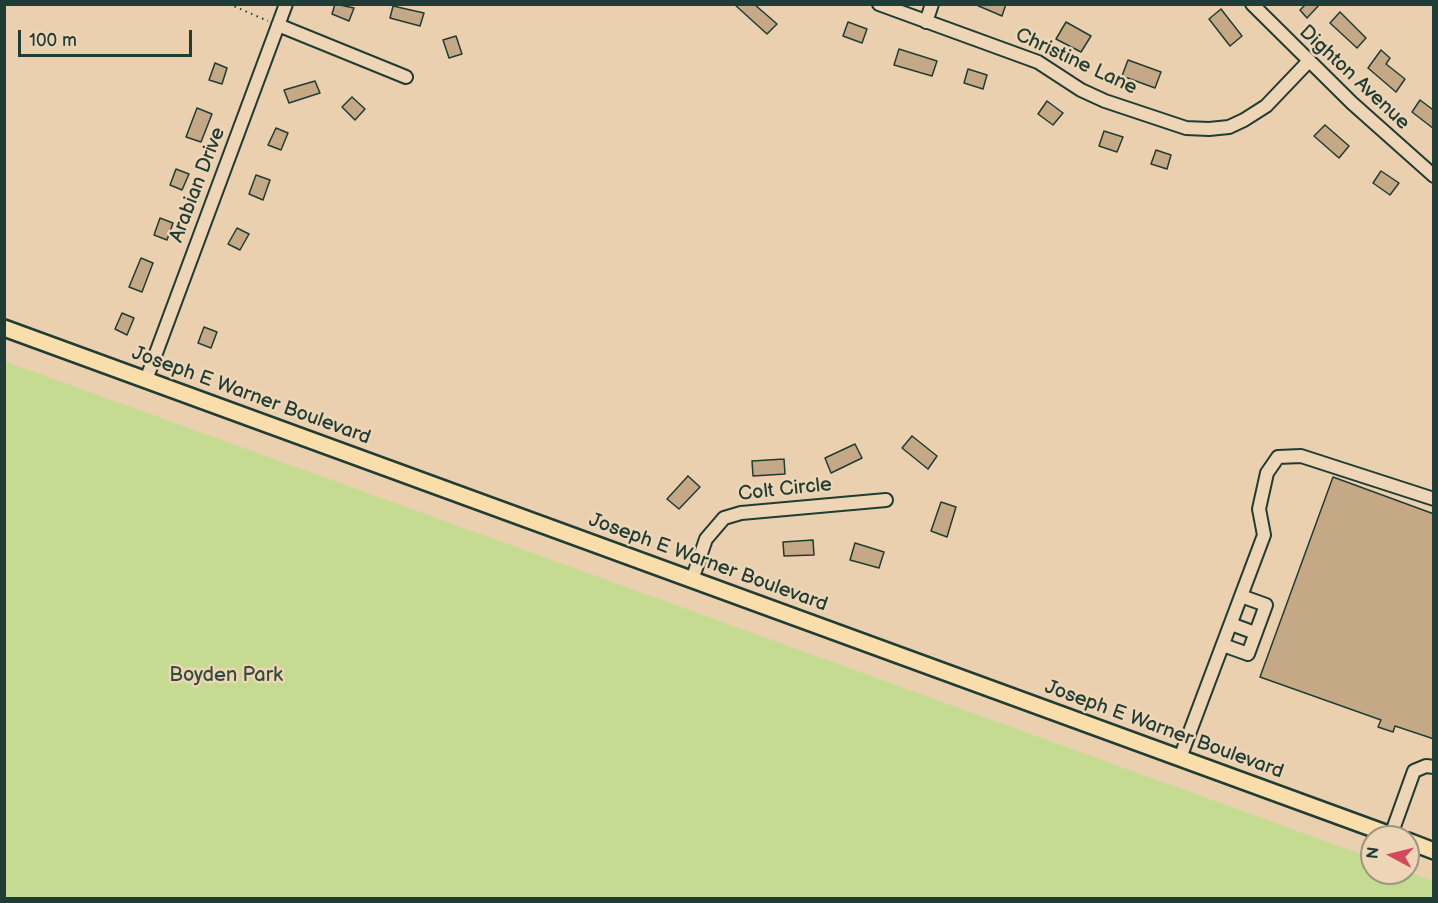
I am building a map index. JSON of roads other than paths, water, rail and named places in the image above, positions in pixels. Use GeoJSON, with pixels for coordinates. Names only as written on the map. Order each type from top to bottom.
{"type":"FeatureCollection","features":[{"type":"Feature","properties":{"kind":"main road","name":"Joseph E Warner Boulevard"},"geometry":{"type":"LineString","coordinates":[[4,328],[1364,825]]}},
{"type":"Feature","properties":{"kind":"street","name":"Arabian Drive"},"geometry":{"type":"LineString","coordinates":[[146,380],[286,4]]}},
{"type":"Feature","properties":{"kind":"street","name":"Christine Lane"},"geometry":{"type":"LineString","coordinates":[[879,4],[1038,62],[1081,90],[1105,101],[1186,128],[1229,127],[1244,120],[1266,106],[1308,62]]}},
{"type":"Feature","properties":{"kind":"street"},"geometry":{"type":"LineString","coordinates":[[926,22],[932,4]]}},
{"type":"Feature","properties":{"kind":"street","name":"Dighton Avenue"},"geometry":{"type":"LineString","coordinates":[[1252,4],[1308,62],[1434,176]]}},
{"type":"Feature","properties":{"kind":"street"},"geometry":{"type":"LineString","coordinates":[[278,25],[406,77]]}},
{"type":"Feature","properties":{"kind":"street"},"geometry":{"type":"LineString","coordinates":[[1180,758],[1264,535],[1259,509],[1267,473],[1278,457],[1301,456],[1434,499]]}},
{"type":"Feature","properties":{"kind":"street","name":"Colt Circle"},"geometry":{"type":"LineString","coordinates":[[692,580],[706,539],[723,518],[741,513],[886,500]]}},
{"type":"Feature","properties":{"kind":"street"},"geometry":{"type":"LineString","coordinates":[[1223,645],[1248,654],[1266,605],[1241,596]]}},
{"type":"Feature","properties":{"kind":"street"},"geometry":{"type":"LineString","coordinates":[[1230,624],[1255,633]]}},
{"type":"Feature","properties":{"kind":"street"},"geometry":{"type":"LineString","coordinates":[[1397,825],[1414,771],[1426,766],[1434,767]]}},
{"type":"Feature","properties":{"kind":"park label","name":"Boyden Park"},"geometry":{"type":"Point","coordinates":[226,676]}}]}
